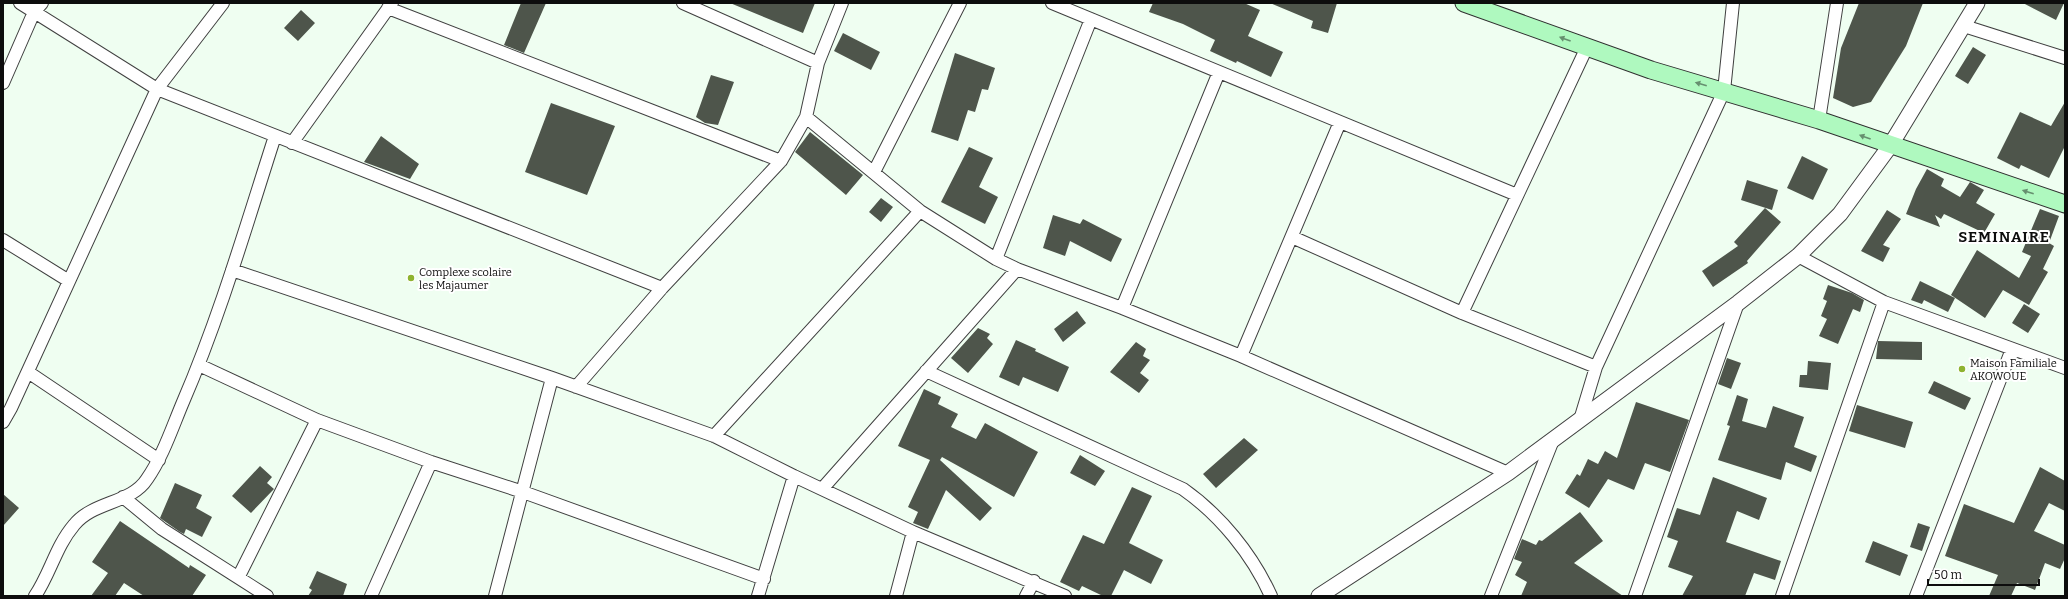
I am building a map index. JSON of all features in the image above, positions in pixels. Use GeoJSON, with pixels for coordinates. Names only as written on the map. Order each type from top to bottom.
{"type":"FeatureCollection","features":[{"type":"Feature","properties":{"kind":"main road"},"geometry":{"type":"LineString","coordinates":[[1464,3],[1651,70],[1819,120],[1890,146],[2065,204]]}},
{"type":"Feature","properties":{"kind":"street"},"geometry":{"type":"LineString","coordinates":[[20,3],[38,7],[157,89],[662,288]]}},
{"type":"Feature","properties":{"kind":"street"},"geometry":{"type":"LineString","coordinates":[[3,422],[28,372],[157,89],[223,3]]}},
{"type":"Feature","properties":{"kind":"street"},"geometry":{"type":"LineString","coordinates":[[683,3],[818,63]]}},
{"type":"Feature","properties":{"kind":"street"},"geometry":{"type":"LineString","coordinates":[[576,387],[662,288],[781,161],[806,117],[818,63],[842,3]]}},
{"type":"Feature","properties":{"kind":"street"},"geometry":{"type":"LineString","coordinates":[[874,172],[960,3]]}},
{"type":"Feature","properties":{"kind":"street"},"geometry":{"type":"LineString","coordinates":[[1052,3],[1517,195]]}},
{"type":"Feature","properties":{"kind":"street"},"geometry":{"type":"LineString","coordinates":[[1580,420],[1596,367],[1724,91],[1733,3]]}},
{"type":"Feature","properties":{"kind":"street"},"geometry":{"type":"LineString","coordinates":[[1819,120],[1837,3]]}},
{"type":"Feature","properties":{"kind":"street"},"geometry":{"type":"LineString","coordinates":[[1319,596],[1508,473],[1738,303],[1798,256],[1840,214],[1890,146],[1977,3]]}},
{"type":"Feature","properties":{"kind":"street"},"geometry":{"type":"LineString","coordinates":[[292,143],[390,5],[781,161]]}},
{"type":"Feature","properties":{"kind":"street"},"geometry":{"type":"LineString","coordinates":[[3,83],[38,7]]}},
{"type":"Feature","properties":{"kind":"street"},"geometry":{"type":"LineString","coordinates":[[996,259],[1091,19]]}},
{"type":"Feature","properties":{"kind":"street"},"geometry":{"type":"LineString","coordinates":[[1964,26],[2065,58]]}},
{"type":"Feature","properties":{"kind":"street"},"geometry":{"type":"LineString","coordinates":[[1462,313],[1587,47]]}},
{"type":"Feature","properties":{"kind":"street"},"geometry":{"type":"LineString","coordinates":[[1122,308],[1219,72]]}},
{"type":"Feature","properties":{"kind":"street"},"geometry":{"type":"LineString","coordinates":[[806,117],[920,211],[996,259],[1241,356],[1508,473]]}},
{"type":"Feature","properties":{"kind":"street"},"geometry":{"type":"LineString","coordinates":[[1241,356],[1340,122]]}},
{"type":"Feature","properties":{"kind":"street"},"geometry":{"type":"LineString","coordinates":[[38,595],[57,552],[74,524],[88,513],[136,491],[147,480],[158,460],[199,365],[232,270],[275,136]]}},
{"type":"Feature","properties":{"kind":"street"},"geometry":{"type":"LineString","coordinates":[[714,436],[920,211]]}},
{"type":"Feature","properties":{"kind":"street"},"geometry":{"type":"LineString","coordinates":[[1292,237],[1462,313],[1596,367]]}},
{"type":"Feature","properties":{"kind":"street"},"geometry":{"type":"LineString","coordinates":[[3,240],[69,281]]}},
{"type":"Feature","properties":{"kind":"street"},"geometry":{"type":"LineString","coordinates":[[1798,256],[1884,302],[2065,368]]}},
{"type":"Feature","properties":{"kind":"street"},"geometry":{"type":"LineString","coordinates":[[822,489],[1018,269]]}},
{"type":"Feature","properties":{"kind":"street"},"geometry":{"type":"LineString","coordinates":[[232,270],[552,378],[714,436],[794,476],[913,532],[1034,581],[1065,596]]}},
{"type":"Feature","properties":{"kind":"street"},"geometry":{"type":"LineString","coordinates":[[1782,596],[1884,302]]}},
{"type":"Feature","properties":{"kind":"street"},"geometry":{"type":"LineString","coordinates":[[1635,596],[1738,303]]}},
{"type":"Feature","properties":{"kind":"street"},"geometry":{"type":"LineString","coordinates":[[1916,596],[2012,349]]}},
{"type":"Feature","properties":{"kind":"street"},"geometry":{"type":"LineString","coordinates":[[199,365],[317,420],[431,462],[522,492],[764,579]]}},
{"type":"Feature","properties":{"kind":"street"},"geometry":{"type":"LineString","coordinates":[[926,371],[1183,489],[1215,515],[1259,572],[1271,596]]}},
{"type":"Feature","properties":{"kind":"street"},"geometry":{"type":"LineString","coordinates":[[28,372],[158,460]]}},
{"type":"Feature","properties":{"kind":"street"},"geometry":{"type":"LineString","coordinates":[[495,596],[552,378]]}},
{"type":"Feature","properties":{"kind":"street"},"geometry":{"type":"LineString","coordinates":[[239,576],[317,420]]}},
{"type":"Feature","properties":{"kind":"street"},"geometry":{"type":"LineString","coordinates":[[1491,596],[1553,440]]}},
{"type":"Feature","properties":{"kind":"street"},"geometry":{"type":"LineString","coordinates":[[371,596],[431,462]]}},
{"type":"Feature","properties":{"kind":"street"},"geometry":{"type":"LineString","coordinates":[[758,596],[794,476]]}},
{"type":"Feature","properties":{"kind":"street"},"geometry":{"type":"LineString","coordinates":[[123,497],[162,530],[239,576],[267,596]]}},
{"type":"Feature","properties":{"kind":"street"},"geometry":{"type":"LineString","coordinates":[[896,596],[913,532]]}},
{"type":"Feature","properties":{"kind":"street"},"geometry":{"type":"LineString","coordinates":[[1026,596],[1034,581]]}},
{"type":"Feature","properties":{"kind":"building"},"geometry":{"type":"Polygon","coordinates":[[[521,3],[546,3],[524,53],[504,45],[521,3]]]}},
{"type":"Feature","properties":{"kind":"building"},"geometry":{"type":"Polygon","coordinates":[[[730,3],[815,3],[803,33],[730,3]]]}},
{"type":"Feature","properties":{"kind":"building"},"geometry":{"type":"Polygon","coordinates":[[[1153,3],[1244,3],[1260,10],[1248,36],[1283,52],[1271,77],[1237,61],[1236,63],[1210,51],[1215,40],[1183,24],[1149,12],[1153,3]]]}},
{"type":"Feature","properties":{"kind":"building"},"geometry":{"type":"Polygon","coordinates":[[[1270,3],[1337,3],[1328,33],[1311,28],[1313,21],[1270,3]]]}},
{"type":"Feature","properties":{"kind":"building"},"geometry":{"type":"Polygon","coordinates":[[[1859,3],[1923,3],[1906,46],[1871,102],[1853,107],[1833,98],[1841,48],[1859,3]]]}},
{"type":"Feature","properties":{"kind":"building"},"geometry":{"type":"Polygon","coordinates":[[[2023,3],[2064,3],[2056,20],[2023,3]]]}},
{"type":"Feature","properties":{"kind":"building"},"geometry":{"type":"Polygon","coordinates":[[[301,10],[315,23],[298,41],[284,28],[301,10]]]}},
{"type":"Feature","properties":{"kind":"building"},"geometry":{"type":"Polygon","coordinates":[[[843,33],[880,52],[871,70],[834,51],[843,33]]]}},
{"type":"Feature","properties":{"kind":"building"},"geometry":{"type":"Polygon","coordinates":[[[1973,47],[1986,55],[1968,84],[1955,76],[1973,47]]]}},
{"type":"Feature","properties":{"kind":"building"},"geometry":{"type":"Polygon","coordinates":[[[955,53],[995,68],[988,90],[982,89],[975,112],[968,110],[958,141],[931,132],[955,53]]]}},
{"type":"Feature","properties":{"kind":"building"},"geometry":{"type":"Polygon","coordinates":[[[711,75],[734,82],[718,125],[705,123],[696,117],[711,75]]]}},
{"type":"Feature","properties":{"kind":"building"},"geometry":{"type":"Polygon","coordinates":[[[2065,102],[2065,146],[2049,178],[2021,165],[2019,169],[1997,158],[2020,112],[2051,126],[2065,102]]]}},
{"type":"Feature","properties":{"kind":"building"},"geometry":{"type":"Polygon","coordinates":[[[551,103],[615,126],[587,195],[525,172],[551,103]]]}},
{"type":"Feature","properties":{"kind":"building"},"geometry":{"type":"Polygon","coordinates":[[[810,132],[863,175],[846,195],[795,152],[810,132]]]}},
{"type":"Feature","properties":{"kind":"building"},"geometry":{"type":"Polygon","coordinates":[[[381,136],[419,164],[410,179],[364,162],[381,136]]]}},
{"type":"Feature","properties":{"kind":"building"},"geometry":{"type":"Polygon","coordinates":[[[969,147],[993,158],[979,187],[998,197],[985,224],[941,202],[969,147]]]}},
{"type":"Feature","properties":{"kind":"building"},"geometry":{"type":"Polygon","coordinates":[[[1802,156],[1828,169],[1813,200],[1787,188],[1802,156]]]}},
{"type":"Feature","properties":{"kind":"building"},"geometry":{"type":"Polygon","coordinates":[[[1927,169],[1944,179],[1941,186],[1960,197],[1970,182],[1984,190],[1976,203],[1995,214],[1984,233],[1944,214],[1941,219],[1935,215],[1940,227],[1906,214],[1916,189],[1927,169]]]}},
{"type":"Feature","properties":{"kind":"building"},"geometry":{"type":"Polygon","coordinates":[[[1747,180],[1778,190],[1772,210],[1741,200],[1747,180]]]}},
{"type":"Feature","properties":{"kind":"building"},"geometry":{"type":"Polygon","coordinates":[[[881,198],[893,207],[881,222],[869,212],[881,198]]]}},
{"type":"Feature","properties":{"kind":"building"},"geometry":{"type":"Polygon","coordinates":[[[1765,208],[1781,222],[1747,261],[1748,263],[1713,287],[1702,271],[1738,246],[1734,242],[1765,208]]]}},
{"type":"Feature","properties":{"kind":"building"},"geometry":{"type":"Polygon","coordinates":[[[2040,209],[2059,216],[2049,243],[2054,246],[2043,269],[2048,272],[2029,305],[2003,290],[1985,318],[1951,295],[1977,250],[2019,278],[2031,256],[2022,252],[2040,209]]]}},
{"type":"Feature","properties":{"kind":"building"},"geometry":{"type":"Polygon","coordinates":[[[1887,210],[1901,219],[1883,245],[1890,248],[1883,262],[1861,251],[1887,210]]]}},
{"type":"Feature","properties":{"kind":"building"},"geometry":{"type":"Polygon","coordinates":[[[1053,215],[1080,224],[1083,219],[1122,239],[1111,262],[1070,241],[1065,256],[1043,248],[1053,215]]]}},
{"type":"Feature","properties":{"kind":"building"},"geometry":{"type":"Polygon","coordinates":[[[1920,281],[1955,298],[1948,312],[1924,300],[1922,304],[1911,300],[1920,281]]]}},
{"type":"Feature","properties":{"kind":"building"},"geometry":{"type":"Polygon","coordinates":[[[1828,285],[1852,293],[1864,300],[1860,312],[1853,309],[1838,344],[1819,336],[1827,319],[1821,316],[1827,301],[1823,299],[1828,285]]]}},
{"type":"Feature","properties":{"kind":"building"},"geometry":{"type":"Polygon","coordinates":[[[2024,304],[2040,314],[2028,333],[2012,323],[2024,304]]]}},
{"type":"Feature","properties":{"kind":"building"},"geometry":{"type":"Polygon","coordinates":[[[1077,311],[1086,323],[1063,342],[1054,329],[1077,311]]]}},
{"type":"Feature","properties":{"kind":"building"},"geometry":{"type":"Polygon","coordinates":[[[978,328],[990,334],[987,338],[993,344],[968,373],[951,358],[978,328]]]}},
{"type":"Feature","properties":{"kind":"building"},"geometry":{"type":"Polygon","coordinates":[[[1016,340],[1069,367],[1058,392],[1023,377],[1019,386],[999,377],[1016,340]]]}},
{"type":"Feature","properties":{"kind":"building"},"geometry":{"type":"Polygon","coordinates":[[[1878,341],[1922,342],[1922,360],[1876,359],[1878,341]]]}},
{"type":"Feature","properties":{"kind":"building"},"geometry":{"type":"Polygon","coordinates":[[[1136,342],[1146,349],[1143,356],[1150,360],[1140,373],[1149,380],[1139,393],[1110,372],[1136,342]]]}},
{"type":"Feature","properties":{"kind":"building"},"geometry":{"type":"Polygon","coordinates":[[[1727,358],[1741,363],[1731,389],[1718,384],[1727,358]]]}},
{"type":"Feature","properties":{"kind":"building"},"geometry":{"type":"Polygon","coordinates":[[[1808,361],[1831,363],[1828,390],[1799,387],[1800,375],[1807,375],[1808,361]]]}},
{"type":"Feature","properties":{"kind":"building"},"geometry":{"type":"Polygon","coordinates":[[[1934,381],[1971,398],[1965,410],[1928,393],[1934,381]]]}},
{"type":"Feature","properties":{"kind":"building"},"geometry":{"type":"Polygon","coordinates":[[[924,389],[941,397],[938,404],[958,414],[951,427],[976,439],[985,423],[1038,452],[1014,497],[942,457],[940,460],[992,508],[980,521],[946,490],[928,529],[913,523],[918,512],[908,507],[930,460],[898,446],[924,389]]]}},
{"type":"Feature","properties":{"kind":"building"},"geometry":{"type":"Polygon","coordinates":[[[1737,395],[1748,399],[1742,421],[1766,428],[1773,406],[1804,417],[1794,447],[1817,456],[1811,472],[1786,462],[1781,480],[1718,460],[1730,426],[1727,425],[1737,395]]]}},
{"type":"Feature","properties":{"kind":"building"},"geometry":{"type":"Polygon","coordinates":[[[1636,402],[1689,420],[1670,472],[1645,463],[1634,490],[1608,479],[1589,508],[1565,493],[1577,474],[1580,476],[1588,459],[1598,464],[1605,451],[1617,458],[1636,402]]]}},
{"type":"Feature","properties":{"kind":"building"},"geometry":{"type":"Polygon","coordinates":[[[1857,405],[1913,422],[1905,448],[1849,431],[1857,405]]]}},
{"type":"Feature","properties":{"kind":"building"},"geometry":{"type":"Polygon","coordinates":[[[1244,438],[1258,450],[1216,488],[1203,474],[1244,438]]]}},
{"type":"Feature","properties":{"kind":"building"},"geometry":{"type":"Polygon","coordinates":[[[1080,455],[1105,471],[1095,486],[1070,473],[1080,455]]]}},
{"type":"Feature","properties":{"kind":"building"},"geometry":{"type":"Polygon","coordinates":[[[260,466],[272,477],[267,483],[274,489],[251,513],[232,496],[260,466]]]}},
{"type":"Feature","properties":{"kind":"building"},"geometry":{"type":"Polygon","coordinates":[[[2040,467],[2065,481],[2065,511],[2049,503],[2034,531],[2065,545],[2065,558],[2060,569],[2045,563],[2035,590],[2017,583],[2011,596],[1989,596],[1998,575],[1945,556],[1964,504],[2014,523],[2040,467]]]}},
{"type":"Feature","properties":{"kind":"building"},"geometry":{"type":"Polygon","coordinates":[[[1713,477],[1767,498],[1759,520],[1737,511],[1726,542],[1781,561],[1775,580],[1754,573],[1745,596],[1682,596],[1693,576],[1668,567],[1678,541],[1667,537],[1677,508],[1700,515],[1713,477]]]}},
{"type":"Feature","properties":{"kind":"building"},"geometry":{"type":"Polygon","coordinates":[[[175,483],[202,495],[196,508],[212,517],[202,537],[186,529],[184,534],[160,518],[175,483]]]}},
{"type":"Feature","properties":{"kind":"building"},"geometry":{"type":"Polygon","coordinates":[[[1132,487],[1152,496],[1129,543],[1163,560],[1151,584],[1124,570],[1111,596],[1103,596],[1082,586],[1079,591],[1060,582],[1083,535],[1104,544],[1132,487]]]}},
{"type":"Feature","properties":{"kind":"building"},"geometry":{"type":"Polygon","coordinates":[[[3,494],[19,508],[3,526],[3,494]]]}},
{"type":"Feature","properties":{"kind":"building"},"geometry":{"type":"Polygon","coordinates":[[[1580,512],[1603,541],[1574,563],[1623,596],[1521,596],[1527,582],[1515,575],[1522,562],[1514,559],[1522,539],[1536,545],[1539,540],[1542,541],[1580,512]]]}},
{"type":"Feature","properties":{"kind":"building"},"geometry":{"type":"Polygon","coordinates":[[[120,521],[189,568],[190,565],[206,575],[192,596],[144,596],[124,583],[115,596],[91,596],[108,573],[92,562],[120,521]]]}},
{"type":"Feature","properties":{"kind":"building"},"geometry":{"type":"Polygon","coordinates":[[[1918,523],[1930,527],[1922,551],[1910,547],[1918,523]]]}},
{"type":"Feature","properties":{"kind":"building"},"geometry":{"type":"Polygon","coordinates":[[[1873,541],[1908,555],[1900,576],[1865,562],[1873,541]]]}},
{"type":"Feature","properties":{"kind":"building"},"geometry":{"type":"Polygon","coordinates":[[[317,571],[347,584],[343,596],[308,596],[312,590],[309,588],[317,571]]]}},
{"type":"Feature","properties":{"kind":"place","name":"Complexe scolaire les Majaumer"},"geometry":{"type":"Point","coordinates":[411,278]}},
{"type":"Feature","properties":{"kind":"place","name":"Maison Familiale AKOWOUE"},"geometry":{"type":"Point","coordinates":[1962,369]}},
{"type":"Feature","properties":{"kind":"district","name":"SEMINAIRE"},"geometry":{"type":"Point","coordinates":[2004,237]}}]}
